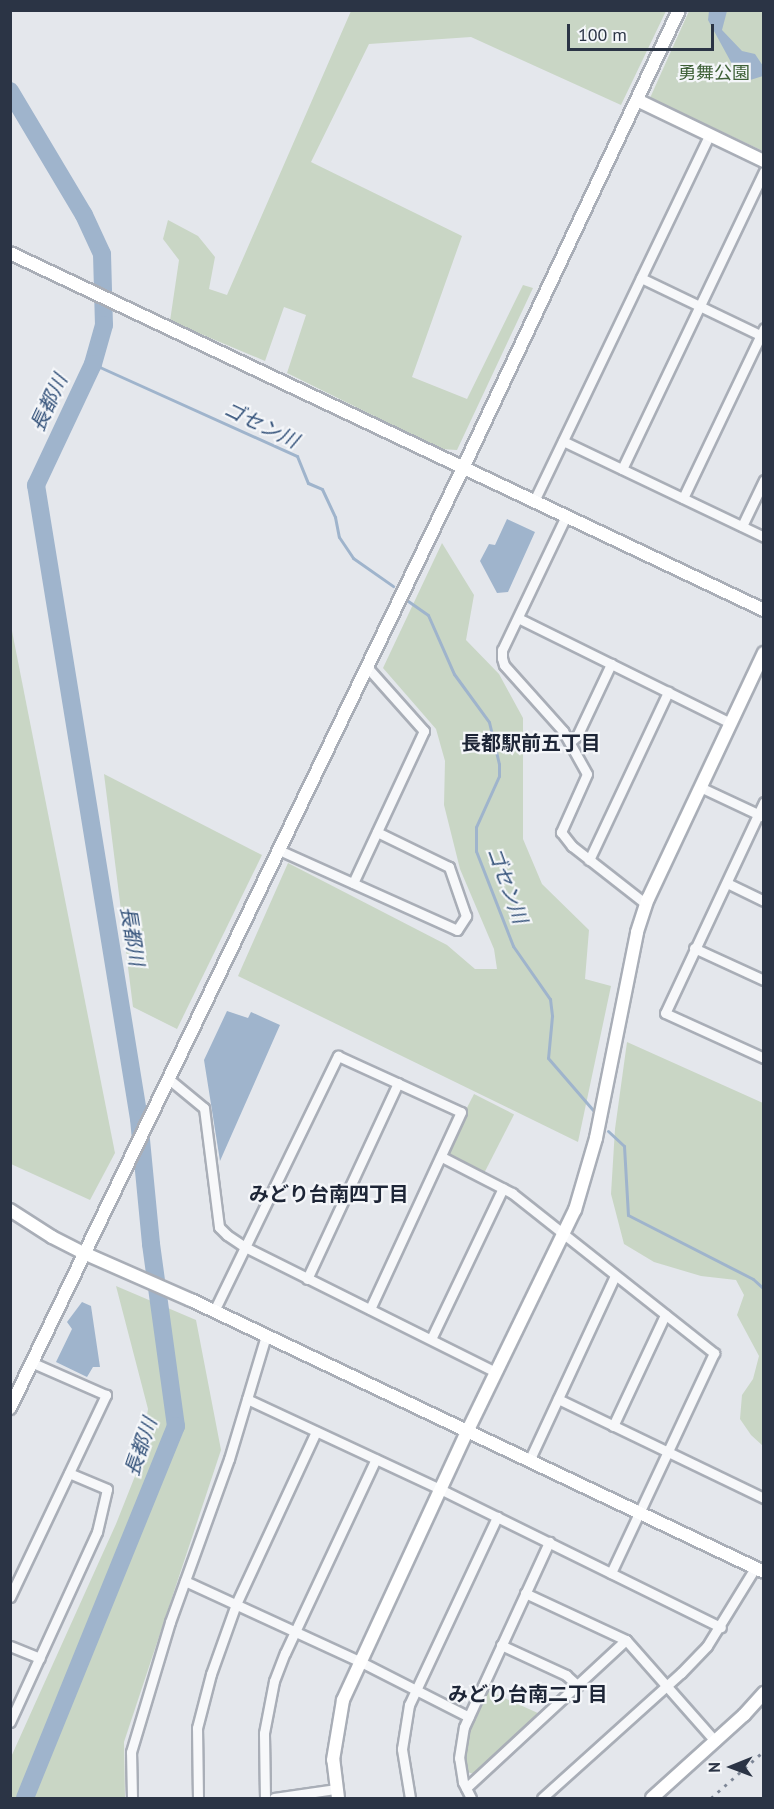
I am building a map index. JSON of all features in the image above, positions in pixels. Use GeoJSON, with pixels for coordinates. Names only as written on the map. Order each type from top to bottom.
{"type":"FeatureCollection","features":[{"type":"Feature","properties":{"kind":"street"},"geometry":{"type":"LineString","coordinates":[[10,1408],[171,1080],[679,10]]}},
{"type":"Feature","properties":{"kind":"street"},"geometry":{"type":"LineString","coordinates":[[637,100],[764,160]]}},
{"type":"Feature","properties":{"kind":"street"},"geometry":{"type":"LineString","coordinates":[[534,501],[709,135]]}},
{"type":"Feature","properties":{"kind":"street"},"geometry":{"type":"LineString","coordinates":[[622,469],[764,171]]}},
{"type":"Feature","properties":{"kind":"street"},"geometry":{"type":"LineString","coordinates":[[10,253],[764,610]]}},
{"type":"Feature","properties":{"kind":"street"},"geometry":{"type":"LineString","coordinates":[[641,278],[762,333],[683,498]]}},
{"type":"Feature","properties":{"kind":"street"},"geometry":{"type":"LineString","coordinates":[[563,441],[764,537]]}},
{"type":"Feature","properties":{"kind":"street"},"geometry":{"type":"LineString","coordinates":[[742,526],[764,480]]}},
{"type":"Feature","properties":{"kind":"street"},"geometry":{"type":"LineString","coordinates":[[566,516],[502,650],[504,665],[555,722],[570,742],[587,774],[561,832],[572,846],[646,904]]}},
{"type":"Feature","properties":{"kind":"street"},"geometry":{"type":"LineString","coordinates":[[518,618],[730,723]]}},
{"type":"Feature","properties":{"kind":"street"},"geometry":{"type":"LineString","coordinates":[[274,1798],[337,1794],[333,1760],[336,1730],[343,1700],[440,1489],[575,1210],[596,1138],[637,932],[646,904],[764,653]]}},
{"type":"Feature","properties":{"kind":"street"},"geometry":{"type":"LineString","coordinates":[[570,742],[577,736],[611,664]]}},
{"type":"Feature","properties":{"kind":"street"},"geometry":{"type":"LineString","coordinates":[[353,883],[424,731],[366,666]]}},
{"type":"Feature","properties":{"kind":"street"},"geometry":{"type":"LineString","coordinates":[[589,860],[668,692]]}},
{"type":"Feature","properties":{"kind":"street"},"geometry":{"type":"LineString","coordinates":[[700,787],[761,816]]}},
{"type":"Feature","properties":{"kind":"street"},"geometry":{"type":"LineString","coordinates":[[764,802],[761,816],[694,948],[665,1012],[764,1058]]}},
{"type":"Feature","properties":{"kind":"street"},"geometry":{"type":"LineString","coordinates":[[279,850],[457,930],[466,916],[448,867],[377,832]]}},
{"type":"Feature","properties":{"kind":"street"},"geometry":{"type":"LineString","coordinates":[[727,883],[764,900]]}},
{"type":"Feature","properties":{"kind":"street"},"geometry":{"type":"LineString","coordinates":[[694,948],[764,980]]}},
{"type":"Feature","properties":{"kind":"street"},"geometry":{"type":"LineString","coordinates":[[214,1311],[338,1056],[461,1112],[370,1309]]}},
{"type":"Feature","properties":{"kind":"street"},"geometry":{"type":"LineString","coordinates":[[171,1080],[204,1108],[219,1227],[244,1247],[496,1372]]}},
{"type":"Feature","properties":{"kind":"street"},"geometry":{"type":"LineString","coordinates":[[307,1279],[398,1083]]}},
{"type":"Feature","properties":{"kind":"street"},"geometry":{"type":"LineString","coordinates":[[442,1157],[503,1188],[533,1209],[562,1235],[714,1353],[611,1573]]}},
{"type":"Feature","properties":{"kind":"street"},"geometry":{"type":"LineString","coordinates":[[430,1339],[503,1188]]}},
{"type":"Feature","properties":{"kind":"street"},"geometry":{"type":"LineString","coordinates":[[10,1210],[52,1237],[86,1254],[191,1300],[759,1570],[707,1646],[667,1686],[542,1798]]}},
{"type":"Feature","properties":{"kind":"street"},"geometry":{"type":"LineString","coordinates":[[529,1461],[615,1276]]}},
{"type":"Feature","properties":{"kind":"street"},"geometry":{"type":"LineString","coordinates":[[613,1426],[665,1315]]}},
{"type":"Feature","properties":{"kind":"street"},"geometry":{"type":"LineString","coordinates":[[132,1798],[131,1752],[266,1336]]}},
{"type":"Feature","properties":{"kind":"street"},"geometry":{"type":"LineString","coordinates":[[10,1597],[106,1395],[33,1363]]}},
{"type":"Feature","properties":{"kind":"street"},"geometry":{"type":"LineString","coordinates":[[247,1399],[440,1489],[721,1627]]}},
{"type":"Feature","properties":{"kind":"street"},"geometry":{"type":"LineString","coordinates":[[558,1399],[764,1498]]}},
{"type":"Feature","properties":{"kind":"street"},"geometry":{"type":"LineString","coordinates":[[198,1798],[196,1748],[199,1716],[211,1674],[236,1604],[316,1431]]}},
{"type":"Feature","properties":{"kind":"street"},"geometry":{"type":"LineString","coordinates":[[265,1798],[263,1758],[266,1719],[279,1668],[376,1459]]}},
{"type":"Feature","properties":{"kind":"street"},"geometry":{"type":"LineString","coordinates":[[10,1722],[97,1532],[107,1489],[69,1473]]}},
{"type":"Feature","properties":{"kind":"street"},"geometry":{"type":"LineString","coordinates":[[410,1798],[402,1749],[404,1724],[416,1690],[497,1517]]}},
{"type":"Feature","properties":{"kind":"street"},"geometry":{"type":"LineString","coordinates":[[471,1798],[466,1788],[459,1748],[469,1717],[549,1542]]}},
{"type":"Feature","properties":{"kind":"street"},"geometry":{"type":"LineString","coordinates":[[185,1581],[359,1661],[469,1717]]}},
{"type":"Feature","properties":{"kind":"street"},"geometry":{"type":"LineString","coordinates":[[525,1593],[626,1640],[715,1741]]}},
{"type":"Feature","properties":{"kind":"street"},"geometry":{"type":"LineString","coordinates":[[466,1788],[579,1686],[626,1640]]}},
{"type":"Feature","properties":{"kind":"street"},"geometry":{"type":"LineString","coordinates":[[501,1645],[566,1675],[579,1686]]}},
{"type":"Feature","properties":{"kind":"street"},"geometry":{"type":"LineString","coordinates":[[10,1646],[40,1658]]}},
{"type":"Feature","properties":{"kind":"street"},"geometry":{"type":"LineString","coordinates":[[652,1798],[764,1693]]}},
{"type":"Feature","properties":{"kind":"green space"},"geometry":{"type":"Polygon","coordinates":[[[351,11],[666,11],[621,105],[471,37],[369,44],[311,162],[462,236],[412,377],[467,399],[523,285],[533,288],[457,450],[441,449],[287,373],[306,315],[284,307],[265,361],[170,321],[179,260],[163,239],[168,220],[198,236],[215,257],[209,289],[227,295],[351,11]]]}},
{"type":"Feature","properties":{"kind":"green space","name":"勇舞公園"},"geometry":{"type":"Polygon","coordinates":[[[689,11],[763,11],[763,151],[650,98],[689,11]]]}},
{"type":"Feature","properties":{"kind":"green space"},"geometry":{"type":"Polygon","coordinates":[[[442,543],[474,595],[466,640],[499,674],[523,718],[523,839],[542,884],[589,930],[585,979],[611,986],[578,1142],[238,976],[288,863],[447,945],[475,969],[497,969],[494,949],[460,869],[444,805],[445,761],[436,729],[383,668],[442,543]]]}},
{"type":"Feature","properties":{"kind":"green space"},"geometry":{"type":"Polygon","coordinates":[[[10,621],[115,1153],[90,1200],[11,1164],[10,621]]]}},
{"type":"Feature","properties":{"kind":"green space"},"geometry":{"type":"Polygon","coordinates":[[[104,774],[262,855],[177,1029],[133,1007],[104,774]]]}},
{"type":"Feature","properties":{"kind":"green space"},"geometry":{"type":"Polygon","coordinates":[[[627,1042],[763,1103],[763,1446],[751,1435],[740,1419],[742,1395],[753,1379],[759,1356],[737,1315],[744,1295],[736,1280],[701,1276],[654,1262],[624,1244],[611,1194],[615,1129],[627,1042]]]}},
{"type":"Feature","properties":{"kind":"green space"},"geometry":{"type":"Polygon","coordinates":[[[474,1094],[514,1114],[485,1172],[444,1152],[474,1094]]]}},
{"type":"Feature","properties":{"kind":"green space"},"geometry":{"type":"Polygon","coordinates":[[[116,1286],[196,1320],[221,1450],[124,1742],[125,1798],[11,1798],[11,1757],[116,1524],[139,1466],[148,1409],[116,1286]]]}},
{"type":"Feature","properties":{"kind":"green space"},"geometry":{"type":"Polygon","coordinates":[[[487,1690],[540,1714],[474,1774],[467,1772],[465,1750],[467,1731],[487,1690]]]}},
{"type":"Feature","properties":{"kind":"water"},"geometry":{"type":"Polygon","coordinates":[[[709,11],[727,11],[722,30],[742,51],[755,54],[763,66],[763,76],[747,81],[738,75],[708,20],[709,11]]]}},
{"type":"Feature","properties":{"kind":"water"},"geometry":{"type":"Polygon","coordinates":[[[507,519],[535,532],[508,592],[497,593],[480,561],[489,544],[495,545],[507,519]]]}},
{"type":"Feature","properties":{"kind":"water"},"geometry":{"type":"Polygon","coordinates":[[[227,1011],[248,1018],[251,1012],[280,1025],[220,1161],[204,1060],[227,1011]]]}},
{"type":"Feature","properties":{"kind":"water"},"geometry":{"type":"Polygon","coordinates":[[[82,1302],[91,1306],[100,1367],[93,1367],[87,1377],[56,1362],[72,1329],[67,1322],[82,1302]]]}},
{"type":"Feature","properties":{"kind":"waterway","name":"長都川"},"geometry":{"type":"LineString","coordinates":[[10,91],[84,215],[102,254],[104,325],[93,364],[36,485],[139,1119],[151,1244],[176,1426],[25,1798]]}},
{"type":"Feature","properties":{"kind":"waterway","name":"ゴセン川"},"geometry":{"type":"LineString","coordinates":[[93,364],[297,456],[308,483],[322,489],[335,517],[339,537],[353,558],[393,586]]}},
{"type":"Feature","properties":{"kind":"waterway","name":"ゴセン川"},"geometry":{"type":"LineString","coordinates":[[408,601],[428,615],[454,674],[489,722],[499,764],[499,776],[476,827],[476,851],[513,946],[550,999],[552,1016],[548,1058],[593,1110]]}},
{"type":"Feature","properties":{"kind":"waterway","name":"ゴセン川"},"geometry":{"type":"LineString","coordinates":[[608,1131],[624,1146],[628,1215],[753,1279],[764,1289]]}},
{"type":"Feature","properties":{"kind":"railway"},"geometry":{"type":"LineString","coordinates":[[711,1798],[764,1751]]}},
{"type":"Feature","properties":{"kind":"district","name":"長都駅前五丁目"},"geometry":{"type":"Point","coordinates":[531,743]}},
{"type":"Feature","properties":{"kind":"district","name":"みどり台南四丁目"},"geometry":{"type":"Point","coordinates":[329,1194]}},
{"type":"Feature","properties":{"kind":"district","name":"みどり台南二丁目"},"geometry":{"type":"Point","coordinates":[528,1694]}}]}
